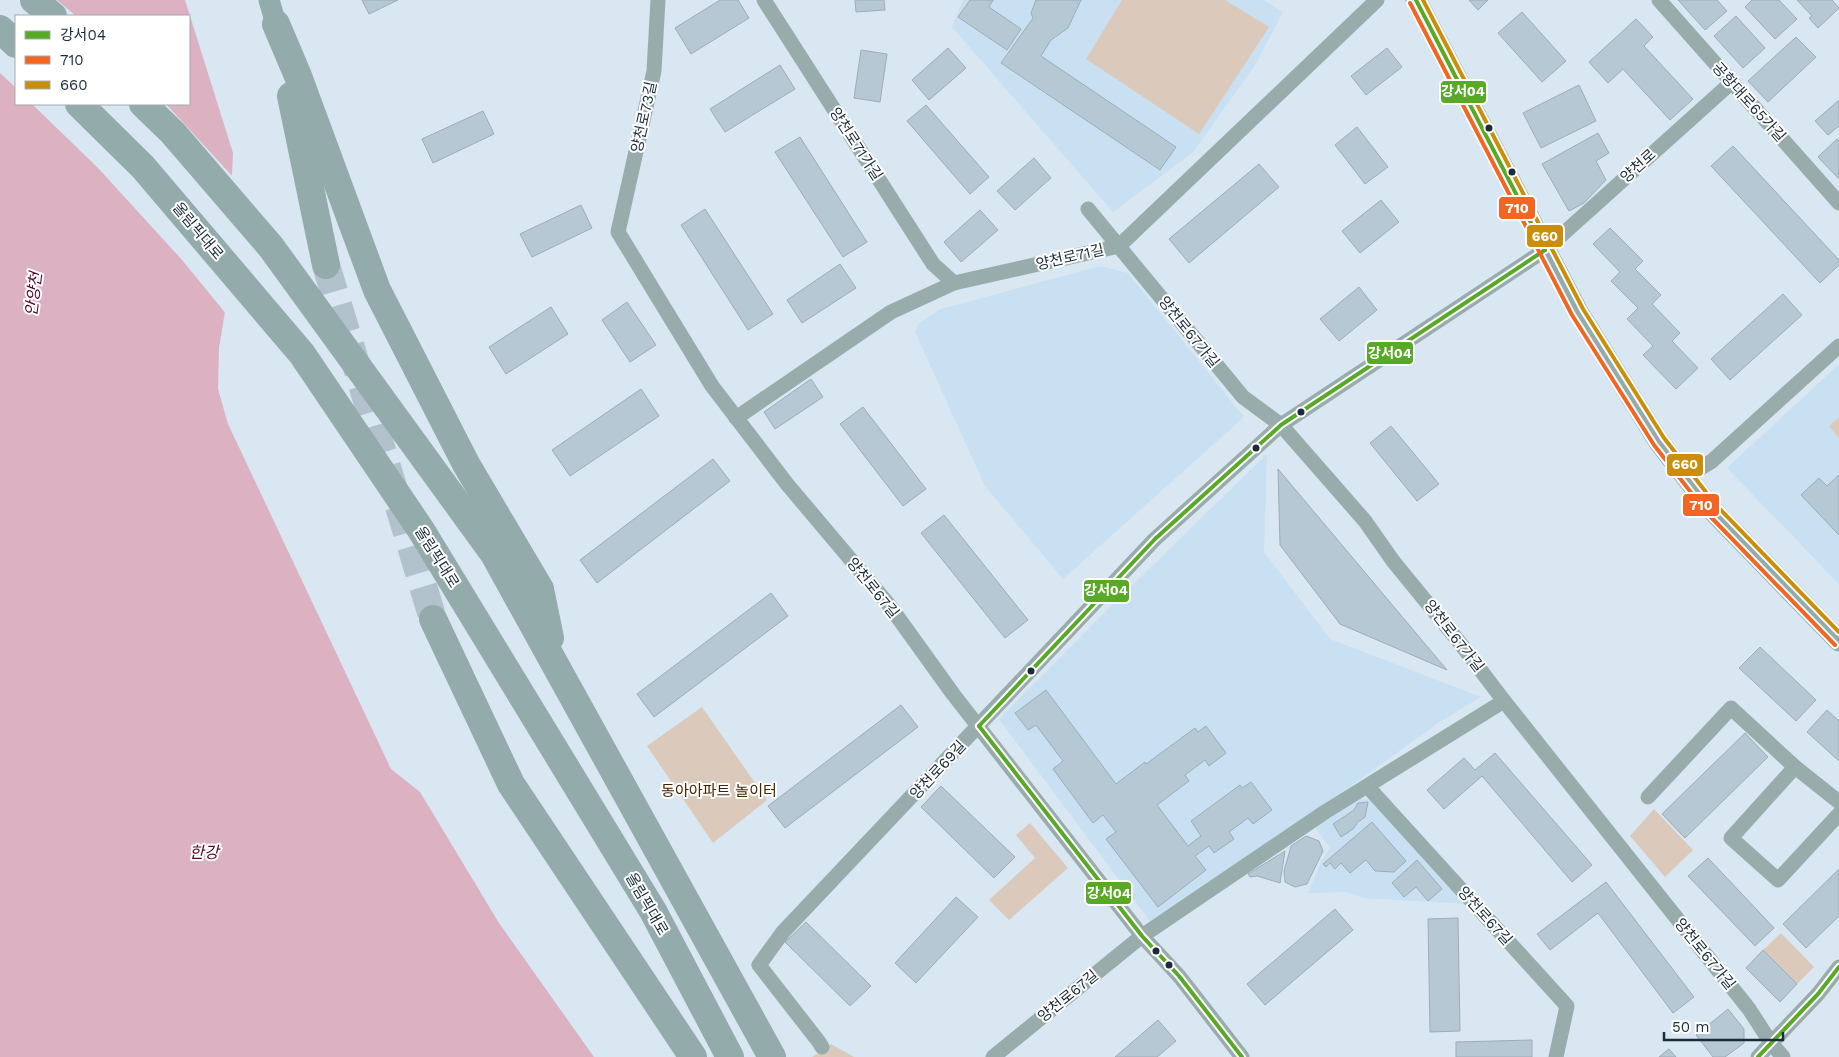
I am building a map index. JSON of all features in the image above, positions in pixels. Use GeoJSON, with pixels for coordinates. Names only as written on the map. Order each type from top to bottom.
{"type":"FeatureCollection","features":[{"type":"Feature","properties":{"kind":"highway"},"geometry":{"type":"LineString","coordinates":[[34,0],[51,15]]}},
{"type":"Feature","properties":{"kind":"highway"},"geometry":{"type":"LineString","coordinates":[[272,12],[326,265]]}},
{"type":"Feature","properties":{"kind":"highway"},"geometry":{"type":"LineString","coordinates":[[272,12],[298,76],[377,290],[466,464],[540,589],[556,665]]}},
{"type":"Feature","properties":{"kind":"highway"},"geometry":{"type":"LineString","coordinates":[[0,29],[15,43]]}},
{"type":"Feature","properties":{"kind":"highway","name":"올림픽대로"},"geometry":{"type":"LineString","coordinates":[[80,105],[143,167],[302,354],[421,530],[653,911],[730,1057]]}},
{"type":"Feature","properties":{"kind":"highway"},"geometry":{"type":"LineString","coordinates":[[144,105],[173,133],[271,246],[494,554],[772,1057]]}},
{"type":"Feature","properties":{"kind":"highway"},"geometry":{"type":"LineString","coordinates":[[433,619],[512,784],[693,1057]]}},
{"type":"Feature","properties":{"kind":"main road"},"geometry":{"type":"LineString","coordinates":[[1416,0],[1578,312],[1658,442],[1711,509],[1839,641]]}},
{"type":"Feature","properties":{"kind":"street","name":"양천로73길"},"geometry":{"type":"LineString","coordinates":[[618,232],[654,71],[658,0]]}},
{"type":"Feature","properties":{"kind":"street","name":"양천로71가길"},"geometry":{"type":"LineString","coordinates":[[764,0],[933,264],[954,283]]}},
{"type":"Feature","properties":{"kind":"street","name":"양천로71길"},"geometry":{"type":"LineString","coordinates":[[736,418],[891,312],[954,283],[1118,246],[1377,0]]}},
{"type":"Feature","properties":{"kind":"street","name":"공항대로65가길"},"geometry":{"type":"LineString","coordinates":[[1659,0],[1839,203]]}},
{"type":"Feature","properties":{"kind":"street","name":"양천로"},"geometry":{"type":"LineString","coordinates":[[1545,250],[1732,82]]}},
{"type":"Feature","properties":{"kind":"street","name":"양천로67가길"},"geometry":{"type":"LineString","coordinates":[[1088,209],[1243,397],[1281,425],[1365,521],[1393,561],[1749,1009],[1771,1043],[1783,1057]]}},
{"type":"Feature","properties":{"kind":"street","name":"양천로67길"},"geometry":{"type":"LineString","coordinates":[[618,232],[712,386],[736,418],[787,484],[889,606],[979,726],[1142,936],[1180,976],[1242,1057]]}},
{"type":"Feature","properties":{"kind":"street","name":"양천로69길"},"geometry":{"type":"LineString","coordinates":[[822,1047],[759,965],[783,932],[1155,539],[1281,425],[1545,250]]}},
{"type":"Feature","properties":{"kind":"street"},"geometry":{"type":"LineString","coordinates":[[1686,477],[1712,460],[1839,346]]}},
{"type":"Feature","properties":{"kind":"street","name":"양천로67길"},"geometry":{"type":"LineString","coordinates":[[993,1057],[1142,936],[1325,812],[1504,701]]}},
{"type":"Feature","properties":{"kind":"street"},"geometry":{"type":"LineString","coordinates":[[1648,797],[1731,708],[1795,767],[1839,802]]}},
{"type":"Feature","properties":{"kind":"street"},"geometry":{"type":"LineString","coordinates":[[1795,767],[1731,838],[1778,880],[1839,814]]}},
{"type":"Feature","properties":{"kind":"street","name":"양천로67길"},"geometry":{"type":"LineString","coordinates":[[1368,787],[1567,1006],[1556,1057]]}},
{"type":"Feature","properties":{"kind":"street"},"geometry":{"type":"LineString","coordinates":[[1758,1057],[1818,994],[1839,967]]}},
{"type":"Feature","properties":{"kind":"shaded area"},"geometry":{"type":"Polygon","coordinates":[[[963,0],[1264,0],[1283,12],[1255,65],[1193,152],[1113,212],[952,27],[963,0]]]}},
{"type":"Feature","properties":{"kind":"shaded area"},"geometry":{"type":"Polygon","coordinates":[[[1101,266],[1128,273],[1244,417],[1063,579],[985,486],[915,332],[919,323],[941,309],[1101,266]]]}},
{"type":"Feature","properties":{"kind":"shaded area"},"geometry":{"type":"Polygon","coordinates":[[[1839,364],[1839,584],[1727,468],[1839,364]]]}},
{"type":"Feature","properties":{"kind":"shaded area"},"geometry":{"type":"Polygon","coordinates":[[[1267,454],[1264,552],[1330,639],[1481,697],[1438,723],[1294,827],[1150,921],[999,719],[1118,599],[1267,454]]]}},
{"type":"Feature","properties":{"kind":"shaded area"},"geometry":{"type":"Polygon","coordinates":[[[1354,799],[1374,799],[1466,904],[1364,898],[1347,892],[1308,893],[1321,862],[1330,848],[1314,826],[1354,799]]]}},
{"type":"Feature","properties":{"kind":"green space"},"geometry":{"type":"Polygon","coordinates":[[[1122,0],[1225,0],[1269,27],[1199,134],[1086,59],[1122,0]]]}},
{"type":"Feature","properties":{"kind":"green space"},"geometry":{"type":"Polygon","coordinates":[[[1839,417],[1839,438],[1829,426],[1839,417]]]}},
{"type":"Feature","properties":{"kind":"green space","name":"동아아파트 놀이터"},"geometry":{"type":"Polygon","coordinates":[[[702,707],[767,800],[713,843],[647,746],[702,707]]]}},
{"type":"Feature","properties":{"kind":"green space"},"geometry":{"type":"Polygon","coordinates":[[[1654,809],[1693,850],[1665,877],[1630,836],[1654,809]]]}},
{"type":"Feature","properties":{"kind":"green space"},"geometry":{"type":"Polygon","coordinates":[[[1030,823],[1068,868],[1009,920],[989,900],[1035,858],[1016,835],[1030,823]]]}},
{"type":"Feature","properties":{"kind":"green space"},"geometry":{"type":"Polygon","coordinates":[[[1781,933],[1814,967],[1797,984],[1763,950],[1781,933]]]}},
{"type":"Feature","properties":{"kind":"green space"},"geometry":{"type":"Polygon","coordinates":[[[831,1044],[854,1057],[812,1057],[831,1044]]]}},
{"type":"Feature","properties":{"kind":"water","name":"한강"},"geometry":{"type":"Polygon","coordinates":[[[0,0],[185,0],[190,15],[15,15],[15,105],[190,105],[190,16],[233,153],[226,305],[219,348],[218,389],[228,424],[391,769],[420,792],[499,923],[594,1057],[0,1057],[0,0]]]}},
{"type":"Feature","properties":{"kind":"pier"},"geometry":{"type":"Polygon","coordinates":[[[0,0],[57,0],[75,15],[15,15],[15,87],[0,73],[0,0]]]}},
{"type":"Feature","properties":{"kind":"pier"},"geometry":{"type":"Polygon","coordinates":[[[33,105],[167,105],[234,178],[227,315],[182,260],[99,169],[33,105]]]}},
{"type":"Feature","properties":{"kind":"building"},"geometry":{"type":"Polygon","coordinates":[[[362,0],[398,0],[369,14],[362,0]]]}},
{"type":"Feature","properties":{"kind":"building"},"geometry":{"type":"Polygon","coordinates":[[[720,0],[738,0],[749,18],[691,54],[675,28],[720,0]]]}},
{"type":"Feature","properties":{"kind":"building"},"geometry":{"type":"Polygon","coordinates":[[[855,0],[884,0],[885,10],[856,12],[855,0]]]}},
{"type":"Feature","properties":{"kind":"building"},"geometry":{"type":"Polygon","coordinates":[[[970,0],[993,0],[989,7],[1021,29],[1007,50],[958,17],[970,0]]]}},
{"type":"Feature","properties":{"kind":"building"},"geometry":{"type":"Polygon","coordinates":[[[1036,0],[1081,0],[1068,28],[1051,40],[1041,56],[1176,147],[1160,170],[1001,63],[1033,18],[1031,13],[1036,0]]]}},
{"type":"Feature","properties":{"kind":"building"},"geometry":{"type":"Polygon","coordinates":[[[1469,0],[1488,0],[1478,10],[1469,0]]]}},
{"type":"Feature","properties":{"kind":"building"},"geometry":{"type":"Polygon","coordinates":[[[1678,0],[1717,0],[1727,11],[1705,30],[1678,0]]]}},
{"type":"Feature","properties":{"kind":"building"},"geometry":{"type":"Polygon","coordinates":[[[1752,0],[1779,0],[1797,19],[1775,39],[1745,7],[1752,0]]]}},
{"type":"Feature","properties":{"kind":"building"},"geometry":{"type":"Polygon","coordinates":[[[1797,0],[1832,0],[1839,8],[1818,28],[1809,18],[1812,16],[1797,0]]]}},
{"type":"Feature","properties":{"kind":"building"},"geometry":{"type":"Polygon","coordinates":[[[1522,12],[1566,61],[1542,82],[1498,33],[1522,12]]]}},
{"type":"Feature","properties":{"kind":"building"},"geometry":{"type":"Polygon","coordinates":[[[1736,16],[1765,48],[1743,68],[1714,36],[1736,16]]]}},
{"type":"Feature","properties":{"kind":"building"},"geometry":{"type":"Polygon","coordinates":[[[1636,19],[1653,37],[1644,46],[1693,99],[1670,120],[1623,69],[1608,83],[1589,62],[1636,19]]]}},
{"type":"Feature","properties":{"kind":"building"},"geometry":{"type":"Polygon","coordinates":[[[1796,37],[1816,57],[1768,102],[1748,81],[1796,37]]]}},
{"type":"Feature","properties":{"kind":"building"},"geometry":{"type":"Polygon","coordinates":[[[948,48],[966,68],[929,100],[912,80],[948,48]]]}},
{"type":"Feature","properties":{"kind":"building"},"geometry":{"type":"Polygon","coordinates":[[[1387,48],[1402,67],[1366,95],[1351,76],[1387,48]]]}},
{"type":"Feature","properties":{"kind":"building"},"geometry":{"type":"Polygon","coordinates":[[[861,50],[887,54],[880,102],[854,98],[861,50]]]}},
{"type":"Feature","properties":{"kind":"building"},"geometry":{"type":"Polygon","coordinates":[[[780,65],[795,89],[725,132],[710,109],[780,65]]]}},
{"type":"Feature","properties":{"kind":"building"},"geometry":{"type":"Polygon","coordinates":[[[1579,85],[1596,121],[1541,148],[1523,113],[1579,85]]]}},
{"type":"Feature","properties":{"kind":"building"},"geometry":{"type":"Polygon","coordinates":[[[1839,100],[1839,126],[1828,135],[1815,121],[1839,100]]]}},
{"type":"Feature","properties":{"kind":"building"},"geometry":{"type":"Polygon","coordinates":[[[926,105],[989,177],[970,194],[907,121],[926,105]]]}},
{"type":"Feature","properties":{"kind":"building"},"geometry":{"type":"Polygon","coordinates":[[[483,111],[494,134],[433,163],[422,139],[483,111]]]}},
{"type":"Feature","properties":{"kind":"building"},"geometry":{"type":"Polygon","coordinates":[[[1357,127],[1388,167],[1365,184],[1335,145],[1357,127]]]}},
{"type":"Feature","properties":{"kind":"building"},"geometry":{"type":"Polygon","coordinates":[[[1598,133],[1609,153],[1596,161],[1606,180],[1584,203],[1569,211],[1542,164],[1598,133]]]}},
{"type":"Feature","properties":{"kind":"building"},"geometry":{"type":"Polygon","coordinates":[[[800,137],[867,242],[843,257],[775,152],[800,137]]]}},
{"type":"Feature","properties":{"kind":"building"},"geometry":{"type":"Polygon","coordinates":[[[1837,139],[1839,141],[1839,179],[1818,157],[1837,139]]]}},
{"type":"Feature","properties":{"kind":"building"},"geometry":{"type":"Polygon","coordinates":[[[1733,146],[1839,260],[1839,265],[1820,283],[1711,166],[1733,146]]]}},
{"type":"Feature","properties":{"kind":"building"},"geometry":{"type":"Polygon","coordinates":[[[1034,158],[1051,178],[1015,210],[997,191],[1034,158]]]}},
{"type":"Feature","properties":{"kind":"building"},"geometry":{"type":"Polygon","coordinates":[[[1259,164],[1279,187],[1189,263],[1169,239],[1259,164]]]}},
{"type":"Feature","properties":{"kind":"building"},"geometry":{"type":"Polygon","coordinates":[[[1381,200],[1399,222],[1360,253],[1342,231],[1381,200]]]}},
{"type":"Feature","properties":{"kind":"building"},"geometry":{"type":"Polygon","coordinates":[[[581,205],[592,228],[532,257],[520,234],[581,205]]]}},
{"type":"Feature","properties":{"kind":"building"},"geometry":{"type":"Polygon","coordinates":[[[705,209],[773,314],[748,330],[681,225],[705,209]]]}},
{"type":"Feature","properties":{"kind":"building"},"geometry":{"type":"Polygon","coordinates":[[[980,210],[998,230],[961,262],[944,242],[980,210]]]}},
{"type":"Feature","properties":{"kind":"building"},"geometry":{"type":"Polygon","coordinates":[[[1610,228],[1643,261],[1635,269],[1661,295],[1652,304],[1680,333],[1672,341],[1698,368],[1676,389],[1643,355],[1653,346],[1627,319],[1638,308],[1611,281],[1620,272],[1593,244],[1610,228]]]}},
{"type":"Feature","properties":{"kind":"building"},"geometry":{"type":"Polygon","coordinates":[[[840,264],[856,288],[802,323],[787,300],[840,264]]]}},
{"type":"Feature","properties":{"kind":"building"},"geometry":{"type":"Polygon","coordinates":[[[1359,287],[1377,310],[1339,341],[1320,319],[1359,287]]]}},
{"type":"Feature","properties":{"kind":"building"},"geometry":{"type":"Polygon","coordinates":[[[1783,294],[1802,315],[1730,380],[1711,359],[1783,294]]]}},
{"type":"Feature","properties":{"kind":"building"},"geometry":{"type":"Polygon","coordinates":[[[627,302],[656,345],[630,362],[602,320],[627,302]]]}},
{"type":"Feature","properties":{"kind":"building"},"geometry":{"type":"Polygon","coordinates":[[[551,307],[568,334],[506,374],[489,347],[551,307]]]}},
{"type":"Feature","properties":{"kind":"building"},"geometry":{"type":"Polygon","coordinates":[[[811,379],[823,397],[775,429],[764,412],[811,379]]]}},
{"type":"Feature","properties":{"kind":"building"},"geometry":{"type":"Polygon","coordinates":[[[641,389],[659,416],[570,476],[552,450],[641,389]]]}},
{"type":"Feature","properties":{"kind":"building"},"geometry":{"type":"Polygon","coordinates":[[[863,407],[926,489],[903,506],[840,424],[863,407]]]}},
{"type":"Feature","properties":{"kind":"building"},"geometry":{"type":"Polygon","coordinates":[[[1391,426],[1439,484],[1417,501],[1370,443],[1391,426]]]}},
{"type":"Feature","properties":{"kind":"building"},"geometry":{"type":"Polygon","coordinates":[[[713,459],[730,481],[597,583],[580,560],[713,459]]]}},
{"type":"Feature","properties":{"kind":"building"},"geometry":{"type":"Polygon","coordinates":[[[1278,469],[1447,670],[1340,624],[1280,545],[1278,469]]]}},
{"type":"Feature","properties":{"kind":"building"},"geometry":{"type":"Polygon","coordinates":[[[1839,475],[1839,535],[1801,495],[1819,478],[1827,486],[1839,475]]]}},
{"type":"Feature","properties":{"kind":"building"},"geometry":{"type":"Polygon","coordinates":[[[944,515],[1028,620],[1005,638],[921,533],[944,515]]]}},
{"type":"Feature","properties":{"kind":"building"},"geometry":{"type":"Polygon","coordinates":[[[771,593],[788,616],[654,717],[637,694],[771,593]]]}},
{"type":"Feature","properties":{"kind":"building"},"geometry":{"type":"Polygon","coordinates":[[[1760,647],[1816,700],[1796,721],[1739,668],[1760,647]]]}},
{"type":"Feature","properties":{"kind":"building"},"geometry":{"type":"Polygon","coordinates":[[[1046,690],[1116,784],[1195,728],[1198,732],[1206,726],[1226,753],[1209,766],[1205,760],[1185,775],[1189,781],[1157,805],[1188,846],[1201,836],[1191,821],[1240,785],[1242,788],[1251,782],[1272,810],[1253,824],[1248,818],[1229,832],[1234,839],[1214,853],[1209,846],[1195,856],[1206,870],[1158,907],[1106,839],[1116,832],[1103,815],[1093,823],[1053,769],[1063,761],[1036,725],[1028,730],[1015,713],[1046,690]]]}},
{"type":"Feature","properties":{"kind":"building"},"geometry":{"type":"Polygon","coordinates":[[[901,705],[918,727],[785,828],[768,806],[901,705]]]}},
{"type":"Feature","properties":{"kind":"building"},"geometry":{"type":"Polygon","coordinates":[[[1827,710],[1839,721],[1839,761],[1807,732],[1827,710]]]}},
{"type":"Feature","properties":{"kind":"building"},"geometry":{"type":"Polygon","coordinates":[[[1745,733],[1768,757],[1685,838],[1662,814],[1745,733]]]}},
{"type":"Feature","properties":{"kind":"building"},"geometry":{"type":"Polygon","coordinates":[[[1495,753],[1592,865],[1572,882],[1482,776],[1444,809],[1427,790],[1464,758],[1475,770],[1495,753]]]}},
{"type":"Feature","properties":{"kind":"building"},"geometry":{"type":"Polygon","coordinates":[[[941,786],[1015,857],[994,878],[921,807],[941,786]]]}},
{"type":"Feature","properties":{"kind":"building"},"geometry":{"type":"Polygon","coordinates":[[[1368,802],[1365,817],[1353,829],[1341,837],[1333,824],[1354,810],[1358,803],[1368,802]]]}},
{"type":"Feature","properties":{"kind":"building"},"geometry":{"type":"Polygon","coordinates":[[[1372,822],[1406,861],[1394,872],[1375,871],[1366,860],[1350,873],[1341,863],[1335,869],[1330,863],[1326,867],[1323,864],[1372,822]]]}},
{"type":"Feature","properties":{"kind":"building"},"geometry":{"type":"Polygon","coordinates":[[[1306,836],[1319,841],[1323,851],[1307,884],[1295,887],[1285,882],[1284,871],[1291,846],[1306,836]]]}},
{"type":"Feature","properties":{"kind":"building"},"geometry":{"type":"Polygon","coordinates":[[[1285,851],[1280,883],[1257,876],[1250,877],[1248,874],[1285,851]]]}},
{"type":"Feature","properties":{"kind":"building"},"geometry":{"type":"Polygon","coordinates":[[[1708,858],[1774,928],[1755,946],[1688,876],[1708,858]]]}},
{"type":"Feature","properties":{"kind":"building"},"geometry":{"type":"Polygon","coordinates":[[[1417,860],[1442,889],[1428,901],[1416,887],[1404,897],[1392,883],[1417,860]]]}},
{"type":"Feature","properties":{"kind":"building"},"geometry":{"type":"Polygon","coordinates":[[[1839,869],[1839,916],[1806,948],[1783,924],[1839,869]]]}},
{"type":"Feature","properties":{"kind":"building"},"geometry":{"type":"Polygon","coordinates":[[[1606,882],[1694,997],[1673,1013],[1598,913],[1550,950],[1537,934],[1606,882]]]}},
{"type":"Feature","properties":{"kind":"building"},"geometry":{"type":"Polygon","coordinates":[[[956,897],[978,917],[916,983],[895,963],[956,897]]]}},
{"type":"Feature","properties":{"kind":"building"},"geometry":{"type":"Polygon","coordinates":[[[1335,909],[1353,930],[1265,1005],[1247,984],[1335,909]]]}},
{"type":"Feature","properties":{"kind":"building"},"geometry":{"type":"Polygon","coordinates":[[[1458,918],[1460,1031],[1430,1032],[1428,919],[1458,918]]]}},
{"type":"Feature","properties":{"kind":"building"},"geometry":{"type":"Polygon","coordinates":[[[806,922],[871,986],[850,1006],[785,942],[806,922]]]}},
{"type":"Feature","properties":{"kind":"building"},"geometry":{"type":"Polygon","coordinates":[[[1763,950],[1797,984],[1780,1002],[1746,968],[1763,950]]]}},
{"type":"Feature","properties":{"kind":"building"},"geometry":{"type":"Polygon","coordinates":[[[1728,1009],[1744,1029],[1744,1043],[1725,1057],[1713,1057],[1696,1035],[1728,1009]]]}},
{"type":"Feature","properties":{"kind":"building"},"geometry":{"type":"Polygon","coordinates":[[[1158,1020],[1176,1041],[1157,1057],[1115,1057],[1158,1020]]]}},
{"type":"Feature","properties":{"kind":"building"},"geometry":{"type":"Polygon","coordinates":[[[1532,1040],[1532,1057],[1456,1057],[1456,1042],[1532,1040]]]}},
{"type":"Feature","properties":{"kind":"building"},"geometry":{"type":"Polygon","coordinates":[[[1669,1049],[1676,1057],[1659,1057],[1669,1049]]]}},
{"type":"Feature","properties":{"kind":"tunnel"},"geometry":{"type":"LineString","coordinates":[[326,265],[433,619]]}},
{"type":"Feature","properties":{"kind":"transit line","name":"강서04"},"geometry":{"type":"LineString","coordinates":[[1416,0],[1545,250]]}},
{"type":"Feature","properties":{"kind":"transit line","name":"660"},"geometry":{"type":"LineString","coordinates":[[1423,0],[1583,309],[1664,438],[1716,505],[1839,632]]}},
{"type":"Feature","properties":{"kind":"transit line","name":"710"},"geometry":{"type":"LineString","coordinates":[[1410,3],[1572,315],[1654,445],[1707,513],[1835,645]]}},
{"type":"Feature","properties":{"kind":"transit line","name":"강서04"},"geometry":{"type":"LineString","coordinates":[[979,726],[1155,539],[1281,425],[1545,250]]}},
{"type":"Feature","properties":{"kind":"transit line","name":"강서04"},"geometry":{"type":"LineString","coordinates":[[979,726],[1142,936],[1179,976],[1242,1057]]}},
{"type":"Feature","properties":{"kind":"transit line","name":"강서04"},"geometry":{"type":"LineString","coordinates":[[1758,1057],[1818,994],[1839,967]]}},
{"type":"Feature","properties":{"kind":"water label","name":"안양천"},"geometry":{"type":"Point","coordinates":[33,294]}}]}
